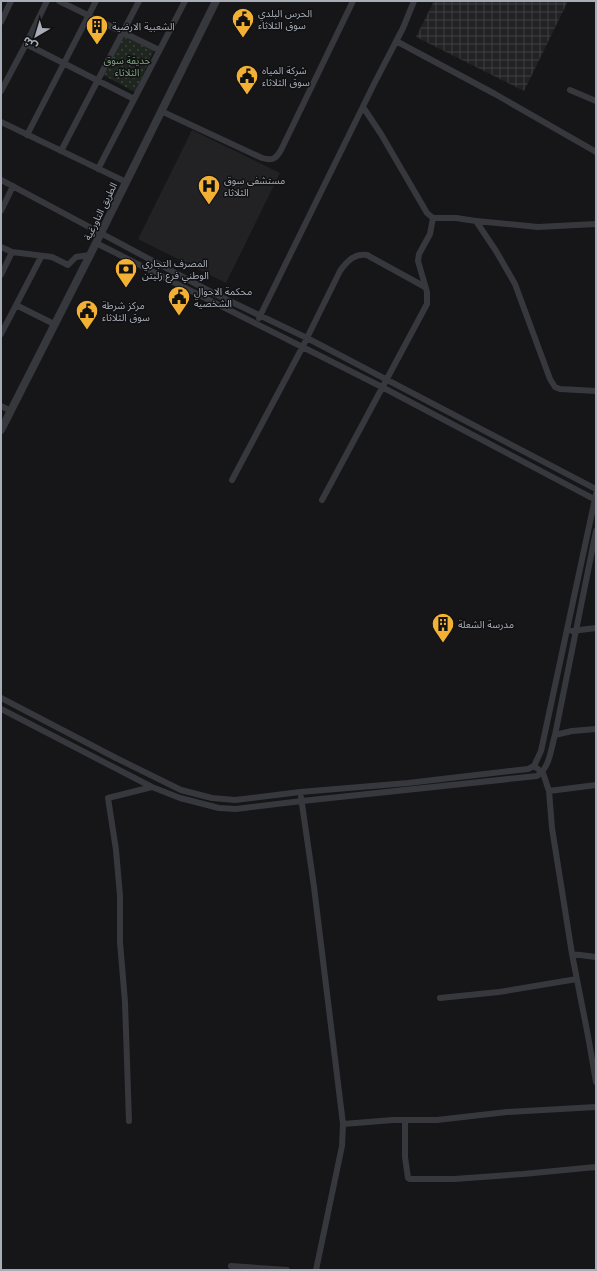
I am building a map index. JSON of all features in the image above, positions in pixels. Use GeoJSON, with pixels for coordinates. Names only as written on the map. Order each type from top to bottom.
{"type":"FeatureCollection","features":[{"type":"Feature","properties":{"kind":"street"},"geometry":{"type":"LineString","coordinates":[[1,22],[11,1]]}},
{"type":"Feature","properties":{"kind":"street"},"geometry":{"type":"LineString","coordinates":[[1,91],[47,1]]}},
{"type":"Feature","properties":{"kind":"street"},"geometry":{"type":"LineString","coordinates":[[59,1],[159,50]]}},
{"type":"Feature","properties":{"kind":"street"},"geometry":{"type":"LineString","coordinates":[[27,135],[96,1]]}},
{"type":"Feature","properties":{"kind":"street"},"geometry":{"type":"LineString","coordinates":[[61,151],[139,1]]}},
{"type":"Feature","properties":{"kind":"street"},"geometry":{"type":"LineString","coordinates":[[98,169],[185,1]]}},
{"type":"Feature","properties":{"kind":"street","name":"الطريق التاورغية"},"geometry":{"type":"LineString","coordinates":[[1,430],[216,1]]}},
{"type":"Feature","properties":{"kind":"street"},"geometry":{"type":"LineString","coordinates":[[161,112],[262,158],[269,160],[273,159],[282,150],[352,1]]}},
{"type":"Feature","properties":{"kind":"street"},"geometry":{"type":"LineString","coordinates":[[256,324],[396,41],[414,1]]}},
{"type":"Feature","properties":{"kind":"street"},"geometry":{"type":"LineString","coordinates":[[396,41],[495,94],[596,152]]}},
{"type":"Feature","properties":{"kind":"street"},"geometry":{"type":"LineString","coordinates":[[26,44],[134,99]]}},
{"type":"Feature","properties":{"kind":"street"},"geometry":{"type":"LineString","coordinates":[[570,90],[596,102]]}},
{"type":"Feature","properties":{"kind":"street"},"geometry":{"type":"LineString","coordinates":[[363,107],[381,134],[426,213],[433,218],[456,218],[538,227],[596,224]]}},
{"type":"Feature","properties":{"kind":"street"},"geometry":{"type":"LineString","coordinates":[[1,122],[126,182]]}},
{"type":"Feature","properties":{"kind":"street"},"geometry":{"type":"LineString","coordinates":[[1,180],[213,293],[307,338],[596,489]]}},
{"type":"Feature","properties":{"kind":"street"},"geometry":{"type":"LineString","coordinates":[[1,211],[14,186]]}},
{"type":"Feature","properties":{"kind":"street"},"geometry":{"type":"LineString","coordinates":[[322,500],[427,304],[427,292],[418,261],[419,254],[430,234],[433,218]]}},
{"type":"Feature","properties":{"kind":"street"},"geometry":{"type":"LineString","coordinates":[[476,221],[496,251],[515,284],[550,379],[555,386],[560,389],[596,392]]}},
{"type":"Feature","properties":{"kind":"street"},"geometry":{"type":"LineString","coordinates":[[1,698],[116,758],[174,786],[206,797],[235,800],[528,769],[534,766],[541,751],[595,498],[382,387],[96,243]]}},
{"type":"Feature","properties":{"kind":"street"},"geometry":{"type":"LineString","coordinates":[[1,247],[12,252],[41,257],[52,257],[68,265],[76,257],[90,255]]}},
{"type":"Feature","properties":{"kind":"street"},"geometry":{"type":"LineString","coordinates":[[1,275],[12,252]]}},
{"type":"Feature","properties":{"kind":"street"},"geometry":{"type":"LineString","coordinates":[[232,480],[345,263],[357,255],[367,255],[425,287]]}},
{"type":"Feature","properties":{"kind":"street"},"geometry":{"type":"LineString","coordinates":[[1,334],[41,257]]}},
{"type":"Feature","properties":{"kind":"street"},"geometry":{"type":"LineString","coordinates":[[16,305],[54,324]]}},
{"type":"Feature","properties":{"kind":"street"},"geometry":{"type":"LineString","coordinates":[[1,406],[11,411]]}},
{"type":"Feature","properties":{"kind":"street"},"geometry":{"type":"LineString","coordinates":[[1,709],[152,787],[180,798],[219,808],[236,810],[302,801],[532,777],[543,773],[549,759],[596,531]]}},
{"type":"Feature","properties":{"kind":"street"},"geometry":{"type":"LineString","coordinates":[[567,631],[596,628]]}},
{"type":"Feature","properties":{"kind":"street"},"geometry":{"type":"LineString","coordinates":[[48,734],[52,724]]}},
{"type":"Feature","properties":{"kind":"street"},"geometry":{"type":"LineString","coordinates":[[555,735],[572,731],[596,729]]}},
{"type":"Feature","properties":{"kind":"street"},"geometry":{"type":"LineString","coordinates":[[534,766],[543,773],[549,791],[552,828],[572,954],[596,1082]]}},
{"type":"Feature","properties":{"kind":"street"},"geometry":{"type":"LineString","coordinates":[[425,781],[426,789]]}},
{"type":"Feature","properties":{"kind":"street"},"geometry":{"type":"LineString","coordinates":[[549,791],[596,785]]}},
{"type":"Feature","properties":{"kind":"street"},"geometry":{"type":"LineString","coordinates":[[129,1121],[120,942],[120,896],[116,850],[108,798],[152,787]]}},
{"type":"Feature","properties":{"kind":"street"},"geometry":{"type":"LineString","coordinates":[[300,792],[314,887],[343,1124],[339,1160],[316,1270]]}},
{"type":"Feature","properties":{"kind":"street"},"geometry":{"type":"LineString","coordinates":[[572,954],[596,957]]}},
{"type":"Feature","properties":{"kind":"street"},"geometry":{"type":"LineString","coordinates":[[440,998],[499,992],[577,979]]}},
{"type":"Feature","properties":{"kind":"street"},"geometry":{"type":"LineString","coordinates":[[343,1124],[405,1120],[437,1120],[507,1112],[596,1107]]}},
{"type":"Feature","properties":{"kind":"street"},"geometry":{"type":"LineString","coordinates":[[405,1120],[406,1157],[408,1178],[410,1179],[454,1179],[596,1167]]}},
{"type":"Feature","properties":{"kind":"street"},"geometry":{"type":"LineString","coordinates":[[231,1266],[287,1270]]}},
{"type":"Feature","properties":{"kind":"shaded area"},"geometry":{"type":"Polygon","coordinates":[[[434,1],[568,1],[524,91],[416,37],[434,1]]]}},
{"type":"Feature","properties":{"kind":"shaded area","name":"مستشفى سوق الثلاثاء"},"geometry":{"type":"Polygon","coordinates":[[[192,130],[280,173],[226,283],[138,239],[192,130]]]}},
{"type":"Feature","properties":{"kind":"green space","name":"حديقة سوق الثلاثاء"},"geometry":{"type":"Polygon","coordinates":[[[124,34],[154,50],[135,92],[103,75],[124,34]]]}},
{"type":"Feature","properties":{"kind":"place","name":"الحرس البلدي سوق الثلاثاء"},"geometry":{"type":"Point","coordinates":[243,38]}},
{"type":"Feature","properties":{"kind":"place","name":"الشعبية الارضية"},"geometry":{"type":"Point","coordinates":[97,46]}},
{"type":"Feature","properties":{"kind":"place","name":"شركة المياه سوق الثلاثاء"},"geometry":{"type":"Point","coordinates":[247,96]}},
{"type":"Feature","properties":{"kind":"place","name":"مستشفى سوق الثلاثاء"},"geometry":{"type":"Point","coordinates":[209,206]}},
{"type":"Feature","properties":{"kind":"place","name":"المصرف التجاري الوطني فرع زليتن"},"geometry":{"type":"Point","coordinates":[126,288]}},
{"type":"Feature","properties":{"kind":"place","name":"محكمة الاحوال الشخصية"},"geometry":{"type":"Point","coordinates":[179,316]}},
{"type":"Feature","properties":{"kind":"place","name":"مركز شرطة سوق الثلاثاء"},"geometry":{"type":"Point","coordinates":[87,330]}},
{"type":"Feature","properties":{"kind":"place","name":"مدرسة الشعلة"},"geometry":{"type":"Point","coordinates":[443,644]}}]}
